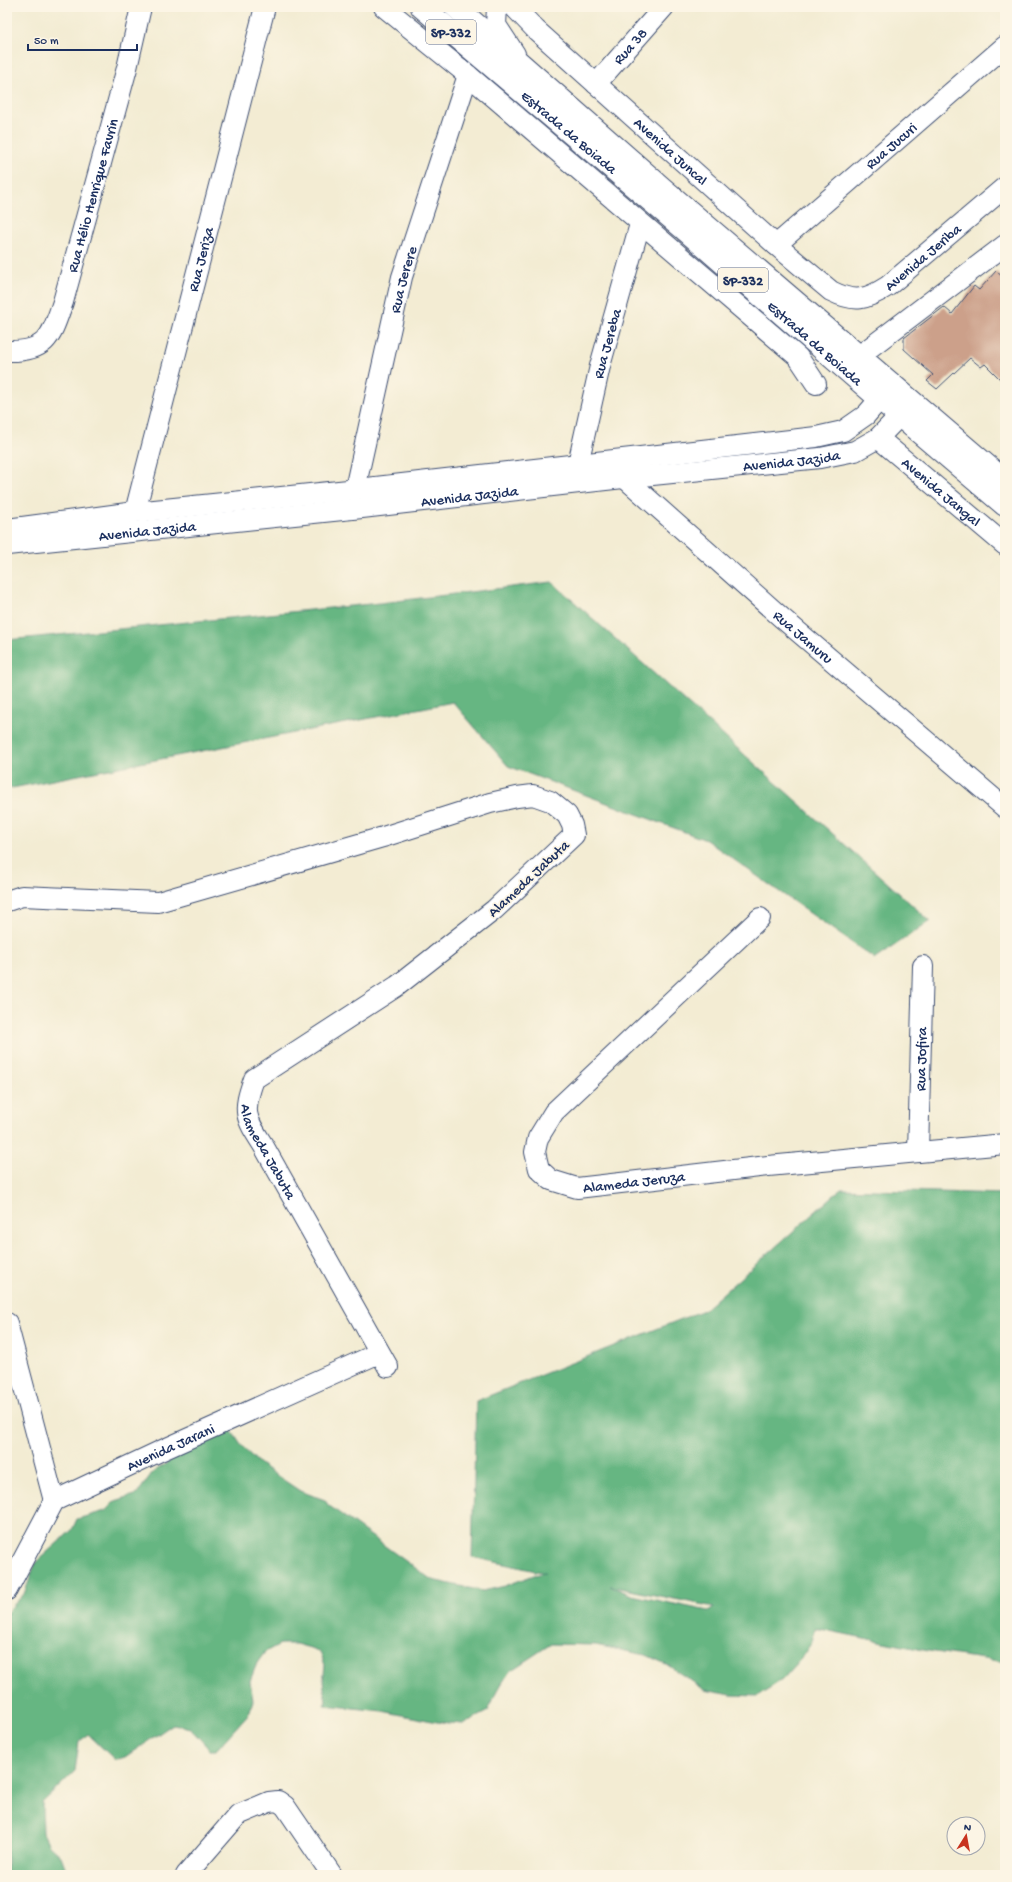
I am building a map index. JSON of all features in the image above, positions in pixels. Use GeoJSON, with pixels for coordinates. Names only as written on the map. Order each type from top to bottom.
{"type":"FeatureCollection","features":[{"type":"Feature","properties":{"kind":"main road","name":"SP-332"},"geometry":{"type":"LineString","coordinates":[[422,7],[480,57]]}},
{"type":"Feature","properties":{"kind":"main road","name":"SP-332"},"geometry":{"type":"LineString","coordinates":[[462,9],[519,61]]}},
{"type":"Feature","properties":{"kind":"main road"},"geometry":{"type":"LineString","coordinates":[[462,9],[461,32],[480,57]]}},
{"type":"Feature","properties":{"kind":"main road","name":"Estrada da Boiada"},"geometry":{"type":"LineString","coordinates":[[480,57],[682,227],[886,392],[1005,505]]}},
{"type":"Feature","properties":{"kind":"main road","name":"Estrada da Boiada"},"geometry":{"type":"LineString","coordinates":[[519,61],[662,188],[859,356],[886,392]]}},
{"type":"Feature","properties":{"kind":"main road","name":"Estrada da Boiada"},"geometry":{"type":"LineString","coordinates":[[906,410],[1005,481]]}},
{"type":"Feature","properties":{"kind":"street","name":"Rua Hélio Henrique Favrin"},"geometry":{"type":"LineString","coordinates":[[7,351],[32,349],[44,342],[52,331],[65,295],[127,68],[141,7]]}},
{"type":"Feature","properties":{"kind":"street","name":"Rua Jeriza"},"geometry":{"type":"LineString","coordinates":[[136,532],[125,527],[124,523],[128,514],[136,512],[265,7]]}},
{"type":"Feature","properties":{"kind":"street"},"geometry":{"type":"LineString","coordinates":[[384,7],[468,75],[640,224],[798,357],[816,384]]}},
{"type":"Feature","properties":{"kind":"street"},"geometry":{"type":"LineString","coordinates":[[497,7],[495,19],[496,25],[519,61]]}},
{"type":"Feature","properties":{"kind":"street","name":"Avenida Juncal"},"geometry":{"type":"LineString","coordinates":[[514,7],[536,30],[596,84],[776,245],[831,291]]}},
{"type":"Feature","properties":{"kind":"street","name":"Rua 38"},"geometry":{"type":"LineString","coordinates":[[596,84],[664,7]]}},
{"type":"Feature","properties":{"kind":"street","name":"Rua Jucuri"},"geometry":{"type":"LineString","coordinates":[[776,245],[1005,46]]}},
{"type":"Feature","properties":{"kind":"street","name":"Rua Jerere"},"geometry":{"type":"LineString","coordinates":[[355,489],[402,277],[468,75]]}},
{"type":"Feature","properties":{"kind":"street","name":"Avenida Jeriba"},"geometry":{"type":"LineString","coordinates":[[831,291],[840,296],[857,300],[873,296],[888,286],[1005,187]]}},
{"type":"Feature","properties":{"kind":"street","name":"Rua Jereba"},"geometry":{"type":"LineString","coordinates":[[578,464],[600,366],[640,224]]}},
{"type":"Feature","properties":{"kind":"street"},"geometry":{"type":"LineString","coordinates":[[859,356],[1005,245]]}},
{"type":"Feature","properties":{"kind":"street","name":"Avenida Jazida"},"geometry":{"type":"LineString","coordinates":[[7,529],[136,512],[816,437],[842,431],[866,415],[886,392]]}},
{"type":"Feature","properties":{"kind":"street","name":"Avenida Jazida"},"geometry":{"type":"LineString","coordinates":[[7,545],[356,509],[623,478],[820,458],[854,451],[878,438],[906,410]]}},
{"type":"Feature","properties":{"kind":"street","name":"Avenida Jangal"},"geometry":{"type":"LineString","coordinates":[[878,438],[1005,545]]}},
{"type":"Feature","properties":{"kind":"street","name":"Rua Jamuru"},"geometry":{"type":"LineString","coordinates":[[607,460],[623,478],[782,618],[1005,808]]}},
{"type":"Feature","properties":{"kind":"street"},"geometry":{"type":"LineString","coordinates":[[355,489],[361,490],[366,497],[365,505],[356,509]]}},
{"type":"Feature","properties":{"kind":"street","name":"Alameda Jabuta"},"geometry":{"type":"LineString","coordinates":[[7,900],[22,896],[158,902],[384,837],[490,803],[517,797],[532,795],[550,801],[567,815],[572,825],[574,835],[494,910],[397,986],[254,1080],[251,1088],[246,1103],[249,1123],[263,1145],[384,1360]]}},
{"type":"Feature","properties":{"kind":"street","name":"Alameda Jeruza"},"geometry":{"type":"LineString","coordinates":[[760,918],[554,1112],[538,1138],[535,1152],[539,1169],[551,1180],[577,1188],[768,1166],[1005,1144]]}},
{"type":"Feature","properties":{"kind":"street","name":"Rua Jofira"},"geometry":{"type":"LineString","coordinates":[[918,1152],[923,966]]}},
{"type":"Feature","properties":{"kind":"street"},"geometry":{"type":"LineString","coordinates":[[7,1323],[54,1501],[7,1590]]}},
{"type":"Feature","properties":{"kind":"street","name":"Avenida Jarani"},"geometry":{"type":"LineString","coordinates":[[54,1501],[158,1452],[384,1360]]}},
{"type":"Feature","properties":{"kind":"street"},"geometry":{"type":"LineString","coordinates":[[186,1875],[238,1815],[262,1804],[278,1801],[285,1806],[332,1875]]}},
{"type":"Feature","properties":{"kind":"green space"},"geometry":{"type":"Polygon","coordinates":[[[552,582],[930,921],[875,959],[706,840],[508,766],[453,702],[7,789],[7,640],[380,603],[552,582]]]}},
{"type":"Feature","properties":{"kind":"green space"},"geometry":{"type":"Polygon","coordinates":[[[841,1189],[1005,1194],[1005,1662],[928,1651],[815,1628],[812,1642],[799,1661],[782,1680],[757,1696],[730,1695],[705,1690],[666,1664],[646,1655],[595,1645],[551,1644],[510,1671],[497,1691],[488,1711],[463,1724],[437,1722],[382,1711],[324,1705],[326,1701],[323,1682],[325,1665],[321,1654],[314,1649],[296,1644],[280,1644],[265,1652],[257,1663],[250,1681],[253,1700],[250,1712],[216,1750],[210,1750],[190,1728],[173,1724],[125,1757],[115,1760],[88,1734],[79,1742],[75,1771],[42,1803],[43,1833],[49,1845],[61,1856],[68,1875],[7,1875],[7,1612],[24,1594],[36,1562],[72,1530],[77,1519],[105,1511],[115,1501],[137,1494],[152,1473],[205,1437],[229,1427],[243,1448],[261,1465],[300,1491],[325,1500],[328,1505],[432,1580],[483,1591],[505,1586],[534,1575],[545,1573],[472,1557],[476,1401],[704,1310],[841,1189]],[[610,1586],[632,1595],[708,1611],[714,1607],[610,1586]]]}},
{"type":"Feature","properties":{"kind":"building"},"geometry":{"type":"Polygon","coordinates":[[[996,271],[1005,279],[1005,384],[985,364],[981,367],[970,358],[937,389],[927,381],[933,375],[904,349],[904,338],[944,307],[952,314],[974,286],[979,290],[996,271]]]}}]}
